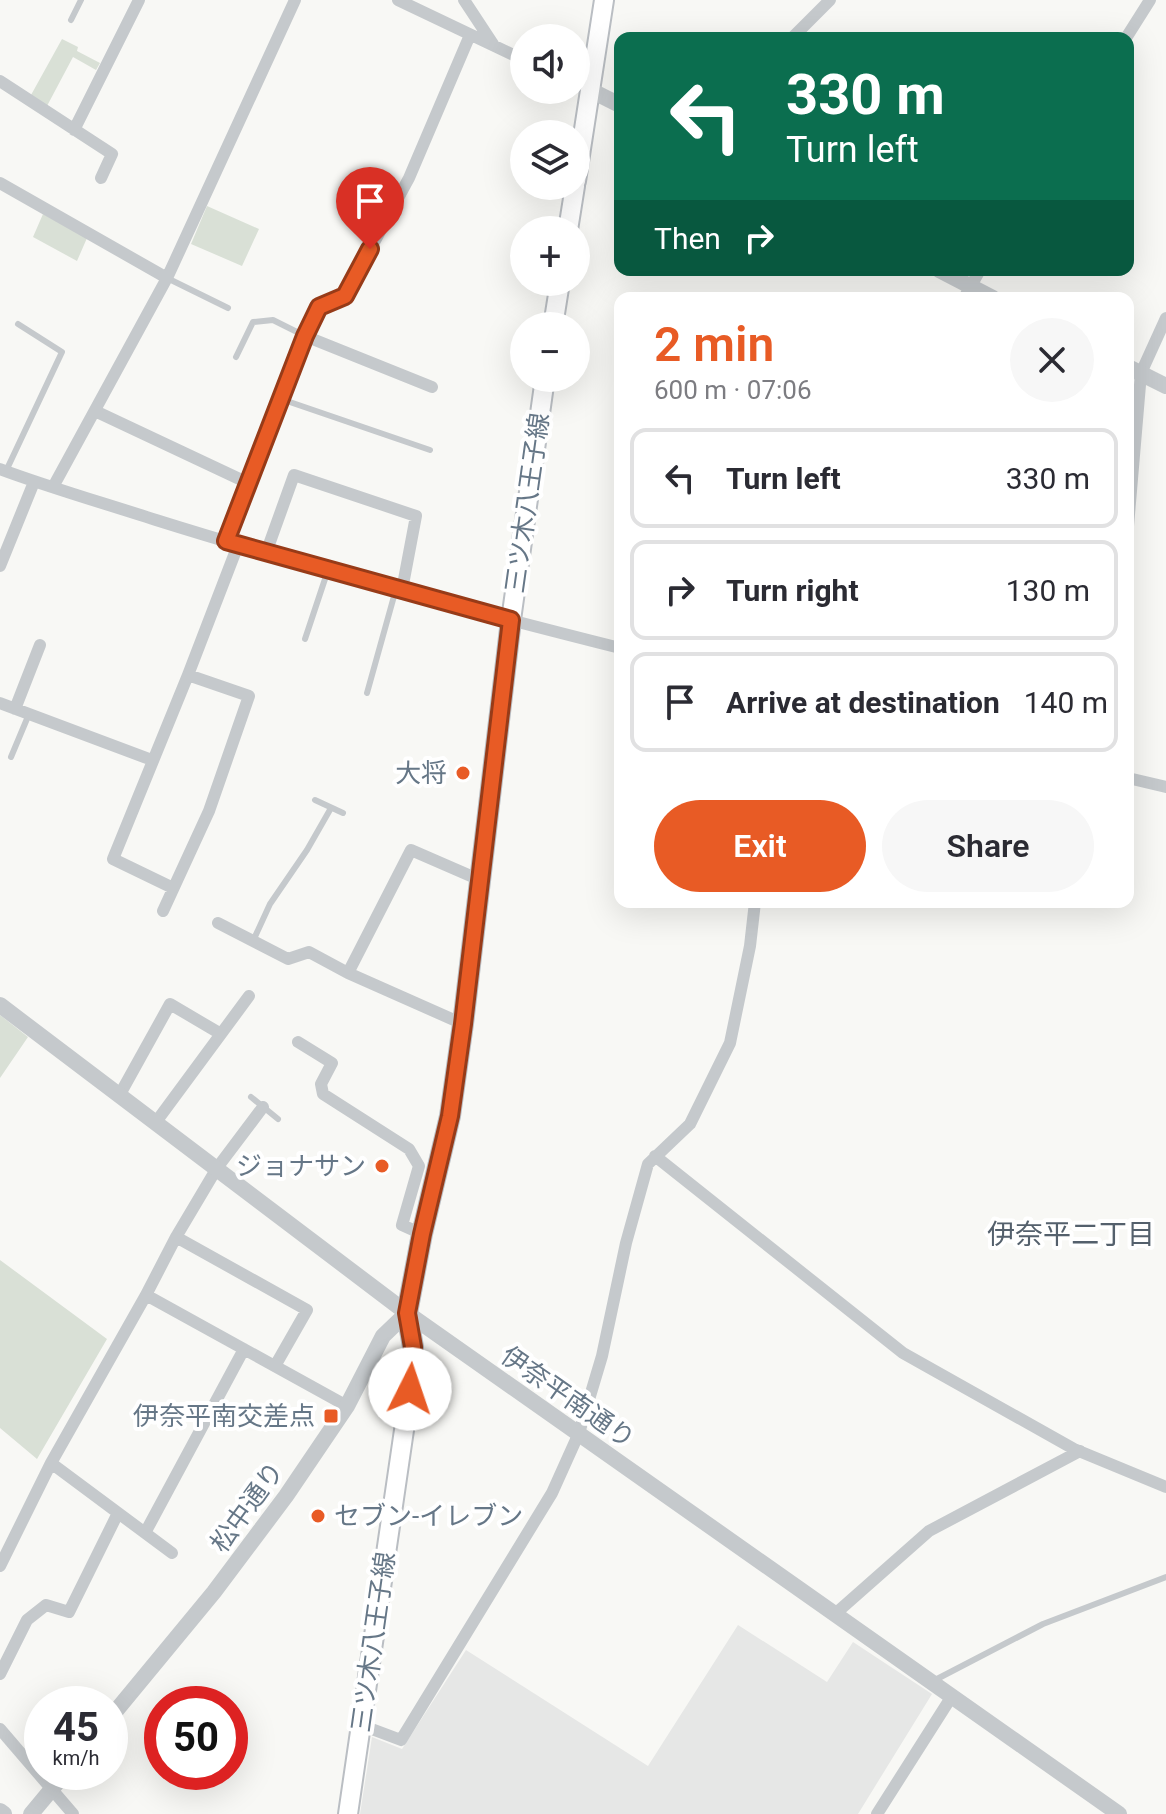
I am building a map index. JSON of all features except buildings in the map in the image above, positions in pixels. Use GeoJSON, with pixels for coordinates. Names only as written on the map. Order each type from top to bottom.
{"type":"FeatureCollection","features":[{"type":"Feature","properties":{"kind":"main road"},"geometry":{"type":"LineString","coordinates":[[590,58],[604,0]]}},
{"type":"Feature","properties":{"kind":"main road","name":"三ツ木八王子線"},"geometry":{"type":"LineString","coordinates":[[348,1814],[410,1389],[413,1347],[407,1313],[450,1116],[511,620],[543,392]]}},
{"type":"Feature","properties":{"kind":"street"},"geometry":{"type":"LineString","coordinates":[[74,130],[139,0]]}},
{"type":"Feature","properties":{"kind":"street"},"geometry":{"type":"LineString","coordinates":[[53,487],[167,278],[295,0]]}},
{"type":"Feature","properties":{"kind":"street"},"geometry":{"type":"LineString","coordinates":[[398,0],[510,54]]}},
{"type":"Feature","properties":{"kind":"street"},"geometry":{"type":"LineString","coordinates":[[464,0],[495,47]]}},
{"type":"Feature","properties":{"kind":"street"},"geometry":{"type":"LineString","coordinates":[[798,32],[830,0]]}},
{"type":"Feature","properties":{"kind":"street"},"geometry":{"type":"LineString","coordinates":[[1130,32],[1150,0]]}},
{"type":"Feature","properties":{"kind":"street"},"geometry":{"type":"LineString","coordinates":[[173,888],[113,859],[188,675],[232,543],[248,483],[305,336],[319,307],[345,296],[409,178],[470,35]]}},
{"type":"Feature","properties":{"kind":"street"},"geometry":{"type":"LineString","coordinates":[[0,81],[112,154],[101,178]]}},
{"type":"Feature","properties":{"kind":"street"},"geometry":{"type":"LineString","coordinates":[[590,90],[614,102]]}},
{"type":"Feature","properties":{"kind":"street"},"geometry":{"type":"LineString","coordinates":[[0,183],[167,278]]}},
{"type":"Feature","properties":{"kind":"street"},"geometry":{"type":"LineString","coordinates":[[947,276],[967,292]]}},
{"type":"Feature","properties":{"kind":"street"},"geometry":{"type":"LineString","coordinates":[[1166,318],[1134,370],[1166,386]]}},
{"type":"Feature","properties":{"kind":"street"},"geometry":{"type":"LineString","coordinates":[[305,336],[432,387]]}},
{"type":"Feature","properties":{"kind":"street"},"geometry":{"type":"LineString","coordinates":[[95,411],[248,483]]}},
{"type":"Feature","properties":{"kind":"street"},"geometry":{"type":"LineString","coordinates":[[3,470],[266,553],[614,646]]}},
{"type":"Feature","properties":{"kind":"street"},"geometry":{"type":"LineString","coordinates":[[266,553],[294,475],[416,516],[399,590]]}},
{"type":"Feature","properties":{"kind":"street"},"geometry":{"type":"LineString","coordinates":[[0,566],[34,482]]}},
{"type":"Feature","properties":{"kind":"street"},"geometry":{"type":"LineString","coordinates":[[15,709],[40,645]]}},
{"type":"Feature","properties":{"kind":"street"},"geometry":{"type":"LineString","coordinates":[[163,911],[209,811],[249,696],[188,675]]}},
{"type":"Feature","properties":{"kind":"street"},"geometry":{"type":"LineString","coordinates":[[0,703],[152,760]]}},
{"type":"Feature","properties":{"kind":"street"},"geometry":{"type":"LineString","coordinates":[[1134,779],[1166,787]]}},
{"type":"Feature","properties":{"kind":"street"},"geometry":{"type":"LineString","coordinates":[[348,973],[411,850],[480,880]]}},
{"type":"Feature","properties":{"kind":"street"},"geometry":{"type":"LineString","coordinates":[[361,1725],[401,1740],[552,1493],[579,1433],[602,1356],[626,1243],[648,1164],[690,1124],[730,1043],[750,946],[754,908]]}},
{"type":"Feature","properties":{"kind":"street"},"geometry":{"type":"LineString","coordinates":[[218,923],[288,959],[309,952],[348,973],[463,1024]]}},
{"type":"Feature","properties":{"kind":"street"},"geometry":{"type":"LineString","coordinates":[[156,1122],[249,996]]}},
{"type":"Feature","properties":{"kind":"street"},"geometry":{"type":"LineString","coordinates":[[119,1096],[170,1004],[221,1034]]}},
{"type":"Feature","properties":{"kind":"street","name":"伊奈平南通り"},"geometry":{"type":"LineString","coordinates":[[0,1005],[407,1313],[1119,1814]]}},
{"type":"Feature","properties":{"kind":"street"},"geometry":{"type":"LineString","coordinates":[[298,1042],[332,1063],[321,1084],[323,1094],[409,1149],[419,1166],[402,1225],[422,1234]]}},
{"type":"Feature","properties":{"kind":"street"},"geometry":{"type":"LineString","coordinates":[[0,1566],[51,1463],[176,1237],[217,1168],[263,1107]]}},
{"type":"Feature","properties":{"kind":"street"},"geometry":{"type":"LineString","coordinates":[[655,1156],[903,1353],[1080,1451],[1166,1487]]}},
{"type":"Feature","properties":{"kind":"street"},"geometry":{"type":"LineString","coordinates":[[176,1237],[307,1310],[275,1366]]}},
{"type":"Feature","properties":{"kind":"street"},"geometry":{"type":"LineString","coordinates":[[146,1295],[347,1406]]}},
{"type":"Feature","properties":{"kind":"street","name":"松中通り"},"geometry":{"type":"LineString","coordinates":[[128,1696],[214,1592],[286,1496],[347,1406],[383,1336],[407,1313]]}},
{"type":"Feature","properties":{"kind":"street"},"geometry":{"type":"LineString","coordinates":[[145,1533],[244,1349]]}},
{"type":"Feature","properties":{"kind":"street"},"geometry":{"type":"LineString","coordinates":[[835,1614],[929,1531],[1080,1451]]}},
{"type":"Feature","properties":{"kind":"street"},"geometry":{"type":"LineString","coordinates":[[51,1463],[172,1553]]}},
{"type":"Feature","properties":{"kind":"street"},"geometry":{"type":"LineString","coordinates":[[0,1674],[27,1620],[46,1605],[69,1612],[118,1513]]}},
{"type":"Feature","properties":{"kind":"street"},"geometry":{"type":"LineString","coordinates":[[877,1814],[952,1696]]}},
{"type":"Feature","properties":{"kind":"street"},"geometry":{"type":"LineString","coordinates":[[0,1729],[24,1758]]}},
{"type":"Feature","properties":{"kind":"street"},"geometry":{"type":"LineString","coordinates":[[31,1814],[51,1790],[73,1814]]}},
{"type":"Feature","properties":{"kind":"lane"},"geometry":{"type":"LineString","coordinates":[[71,20],[81,0]]}},
{"type":"Feature","properties":{"kind":"lane"},"geometry":{"type":"LineString","coordinates":[[167,278],[228,308]]}},
{"type":"Feature","properties":{"kind":"lane"},"geometry":{"type":"LineString","coordinates":[[236,357],[253,322],[273,320],[305,336]]}},
{"type":"Feature","properties":{"kind":"lane"},"geometry":{"type":"LineString","coordinates":[[3,470],[62,352],[18,324]]}},
{"type":"Feature","properties":{"kind":"lane"},"geometry":{"type":"LineString","coordinates":[[281,399],[430,450]]}},
{"type":"Feature","properties":{"kind":"lane"},"geometry":{"type":"LineString","coordinates":[[305,639],[328,570]]}},
{"type":"Feature","properties":{"kind":"lane"},"geometry":{"type":"LineString","coordinates":[[367,693],[399,590]]}},
{"type":"Feature","properties":{"kind":"lane"},"geometry":{"type":"LineString","coordinates":[[11,757],[29,714]]}},
{"type":"Feature","properties":{"kind":"lane"},"geometry":{"type":"LineString","coordinates":[[315,800],[343,813]]}},
{"type":"Feature","properties":{"kind":"lane"},"geometry":{"type":"LineString","coordinates":[[253,941],[270,904],[331,808]]}},
{"type":"Feature","properties":{"kind":"lane"},"geometry":{"type":"LineString","coordinates":[[251,1097],[278,1119]]}},
{"type":"Feature","properties":{"kind":"lane"},"geometry":{"type":"LineString","coordinates":[[932,1682],[1043,1624],[1166,1577]]}},
{"type":"Feature","properties":{"kind":"shaded area"},"geometry":{"type":"Polygon","coordinates":[[[62,39],[100,63],[96,70],[73,57],[47,106],[31,95],[62,39]]]}},
{"type":"Feature","properties":{"kind":"shaded area"},"geometry":{"type":"Polygon","coordinates":[[[207,206],[259,229],[242,266],[191,244],[207,206]]]}},
{"type":"Feature","properties":{"kind":"shaded area"},"geometry":{"type":"Polygon","coordinates":[[[43,214],[87,238],[77,261],[33,237],[43,214]]]}},
{"type":"Feature","properties":{"kind":"shaded area"},"geometry":{"type":"Polygon","coordinates":[[[0,1015],[28,1037],[0,1078],[0,1015]]]}},
{"type":"Feature","properties":{"kind":"shaded area"},"geometry":{"type":"Polygon","coordinates":[[[0,1260],[107,1339],[37,1459],[0,1428],[0,1260]]]}},
{"type":"Feature","properties":{"kind":"shaded area"},"geometry":{"type":"Polygon","coordinates":[[[738,1625],[827,1682],[853,1642],[932,1694],[858,1814],[360,1814],[372,1737],[402,1749],[466,1650],[648,1766],[738,1625]]]}},
{"type":"Feature","properties":{"kind":"place","name":"大将"},"geometry":{"type":"Point","coordinates":[463,773]}},
{"type":"Feature","properties":{"kind":"place","name":"ジョナサン"},"geometry":{"type":"Point","coordinates":[382,1166]}},
{"type":"Feature","properties":{"kind":"place","name":"伊奈平南交差点"},"geometry":{"type":"Point","coordinates":[331,1416]}},
{"type":"Feature","properties":{"kind":"place","name":"セブン-イレブン"},"geometry":{"type":"Point","coordinates":[318,1516]}},
{"type":"Feature","properties":{"kind":"district","name":"伊奈平二丁目"},"geometry":{"type":"Point","coordinates":[1071,1234]}},
{"type":"Feature","properties":{"kind":"route"},"geometry":{"type":"LineString","coordinates":[[370,249],[345,296],[319,307],[226,541],[511,620],[450,1116],[407,1313],[413,1347],[410,1389]]}}]}
